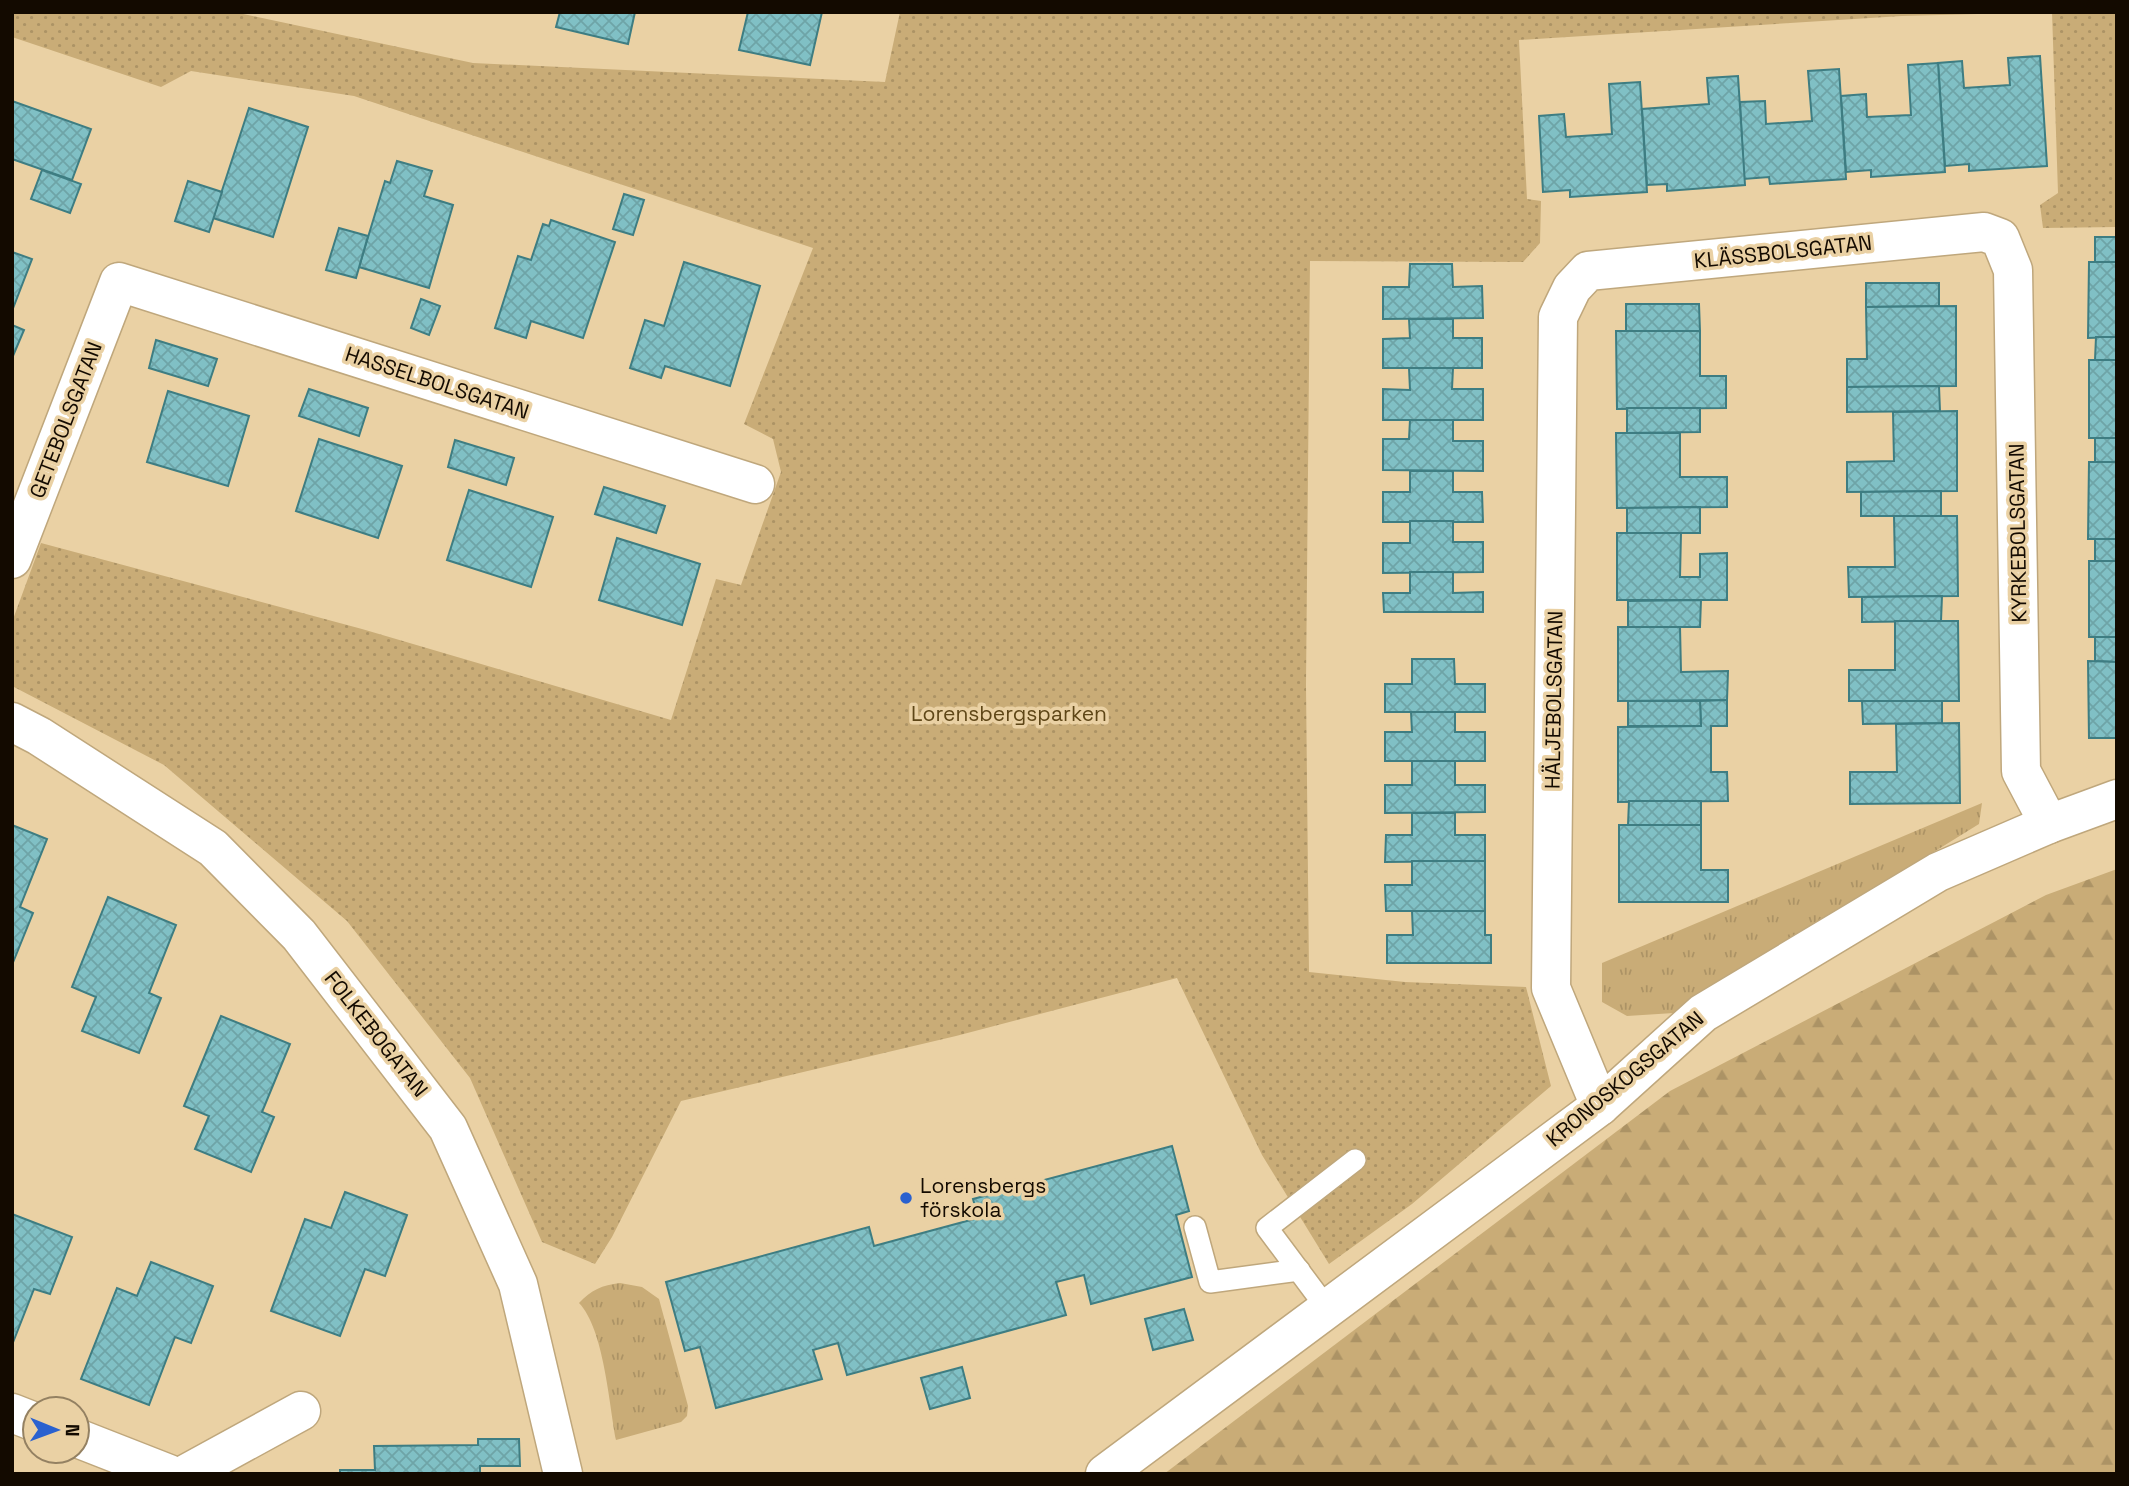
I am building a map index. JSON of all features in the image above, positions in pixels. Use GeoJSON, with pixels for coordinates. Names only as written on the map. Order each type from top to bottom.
{"type":"FeatureCollection","features":[{"type":"Feature","properties":{"kind":"street","name":"KLÄSSBOLSGATAN"},"geometry":{"type":"LineString","coordinates":[[1572,288],[1588,271],[1984,232],[2000,238]]}},
{"type":"Feature","properties":{"kind":"street","name":"KYRKEBOLSGATAN"},"geometry":{"type":"LineString","coordinates":[[2000,238],[2013,270],[2021,771],[2049,824]]}},
{"type":"Feature","properties":{"kind":"street","name":"HASSELBOLSGATAN"},"geometry":{"type":"LineString","coordinates":[[119,282],[755,484]]}},
{"type":"Feature","properties":{"kind":"street","name":"GETEBOLSGATAN"},"geometry":{"type":"LineString","coordinates":[[12,559],[119,282]]}},
{"type":"Feature","properties":{"kind":"street","name":"HÄLJEBOLSGATAN"},"geometry":{"type":"LineString","coordinates":[[1572,288],[1558,317],[1551,988],[1600,1106]]}},
{"type":"Feature","properties":{"kind":"street","name":"FOLKEBOGATAN"},"geometry":{"type":"LineString","coordinates":[[12,722],[39,736],[213,848],[299,935],[448,1128],[518,1284],[563,1474]]}},
{"type":"Feature","properties":{"kind":"street","name":"KRONOSKOGSGATAN"},"geometry":{"type":"LineString","coordinates":[[1105,1474],[1212,1396],[1326,1307],[1600,1106],[1703,1013],[1938,872],[2049,824],[2117,799]]}},
{"type":"Feature","properties":{"kind":"street"},"geometry":{"type":"LineString","coordinates":[[186,1474],[301,1411]]}},
{"type":"Feature","properties":{"kind":"street"},"geometry":{"type":"LineString","coordinates":[[91,1443],[169,1474]]}},
{"type":"Feature","properties":{"kind":"lane"},"geometry":{"type":"LineString","coordinates":[[1326,1307],[1267,1228],[1356,1160]]}},
{"type":"Feature","properties":{"kind":"lane"},"geometry":{"type":"LineString","coordinates":[[1195,1227],[1210,1282],[1299,1270]]}},
{"type":"Feature","properties":{"kind":"green space","name":"Lorensbergsparken"},"geometry":{"type":"Polygon","coordinates":[[[12,12],[234,12],[473,63],[885,82],[900,12],[2052,12],[1902,16],[1519,40],[1527,199],[1541,201],[1540,243],[1523,262],[1310,261],[1306,685],[1309,972],[1405,982],[1526,987],[1551,1086],[1412,1204],[1329,1264],[1262,1155],[1177,978],[956,1036],[681,1101],[612,1237],[595,1264],[542,1242],[470,1078],[347,921],[164,765],[14,687],[12,622],[41,543],[362,629],[671,720],[716,579],[741,585],[781,472],[773,439],[744,424],[813,248],[354,96],[191,71],[161,87],[12,37],[12,12]]]}},
{"type":"Feature","properties":{"kind":"green space"},"geometry":{"type":"Polygon","coordinates":[[[2052,12],[2117,12],[2117,227],[2043,228],[2040,205],[2058,193],[2052,12]]]}},
{"type":"Feature","properties":{"kind":"green space"},"geometry":{"type":"Polygon","coordinates":[[[1982,803],[1979,824],[1674,1013],[1627,1016],[1602,1002],[1602,963],[1982,803]]]}},
{"type":"Feature","properties":{"kind":"green space"},"geometry":{"type":"Polygon","coordinates":[[[2117,869],[2117,1474],[1164,1474],[1670,1091],[2046,895],[2117,869]]]}},
{"type":"Feature","properties":{"kind":"green space"},"geometry":{"type":"Polygon","coordinates":[[[620,1283],[642,1287],[659,1299],[688,1406],[687,1416],[681,1422],[616,1440],[600,1348],[587,1315],[579,1303],[597,1289],[620,1283]]]}},
{"type":"Feature","properties":{"kind":"building"},"geometry":{"type":"Polygon","coordinates":[[[560,12],[635,12],[628,44],[556,27],[560,12]]]}},
{"type":"Feature","properties":{"kind":"building"},"geometry":{"type":"Polygon","coordinates":[[[748,12],[822,12],[810,65],[739,50],[748,12]]]}},
{"type":"Feature","properties":{"kind":"building"},"geometry":{"type":"Polygon","coordinates":[[[2040,56],[2047,166],[1969,171],[1969,164],[1945,166],[1938,63],[1962,61],[1964,88],[2010,85],[2008,58],[2040,56]]]}},
{"type":"Feature","properties":{"kind":"building"},"geometry":{"type":"Polygon","coordinates":[[[1938,63],[1945,172],[1871,177],[1871,170],[1846,172],[1841,96],[1866,94],[1867,117],[1911,115],[1908,65],[1938,63]]]}},
{"type":"Feature","properties":{"kind":"building"},"geometry":{"type":"Polygon","coordinates":[[[1839,69],[1846,179],[1770,184],[1769,177],[1744,179],[1740,102],[1765,101],[1766,124],[1812,121],[1808,71],[1839,69]]]}},
{"type":"Feature","properties":{"kind":"building"},"geometry":{"type":"Polygon","coordinates":[[[1738,76],[1745,185],[1667,191],[1667,184],[1647,185],[1642,109],[1709,104],[1707,78],[1738,76]]]}},
{"type":"Feature","properties":{"kind":"building"},"geometry":{"type":"Polygon","coordinates":[[[1640,82],[1647,192],[1570,197],[1570,190],[1543,192],[1539,116],[1564,114],[1566,137],[1612,134],[1609,84],[1640,82]]]}},
{"type":"Feature","properties":{"kind":"building"},"geometry":{"type":"Polygon","coordinates":[[[12,101],[91,129],[72,180],[12,159],[12,101]]]}},
{"type":"Feature","properties":{"kind":"building"},"geometry":{"type":"Polygon","coordinates":[[[249,108],[308,127],[273,237],[213,218],[249,108]]]}},
{"type":"Feature","properties":{"kind":"building"},"geometry":{"type":"Polygon","coordinates":[[[397,161],[432,171],[424,196],[453,205],[429,288],[359,267],[385,181],[390,183],[397,161]]]}},
{"type":"Feature","properties":{"kind":"building"},"geometry":{"type":"Polygon","coordinates":[[[42,170],[81,184],[70,213],[31,199],[42,170]]]}},
{"type":"Feature","properties":{"kind":"building"},"geometry":{"type":"Polygon","coordinates":[[[188,181],[222,192],[209,232],[175,221],[188,181]]]}},
{"type":"Feature","properties":{"kind":"building"},"geometry":{"type":"Polygon","coordinates":[[[624,194],[644,200],[633,235],[613,229],[624,194]]]}},
{"type":"Feature","properties":{"kind":"building"},"geometry":{"type":"Polygon","coordinates":[[[551,220],[615,242],[583,338],[531,321],[526,338],[495,328],[518,256],[531,260],[543,224],[549,226],[551,220]]]}},
{"type":"Feature","properties":{"kind":"building"},"geometry":{"type":"Polygon","coordinates":[[[339,228],[368,236],[356,278],[326,270],[339,228]]]}},
{"type":"Feature","properties":{"kind":"building"},"geometry":{"type":"Polygon","coordinates":[[[2095,237],[2117,237],[2117,262],[2095,262],[2095,237]]]}},
{"type":"Feature","properties":{"kind":"building"},"geometry":{"type":"Polygon","coordinates":[[[12,252],[32,259],[12,311],[12,252]]]}},
{"type":"Feature","properties":{"kind":"building"},"geometry":{"type":"Polygon","coordinates":[[[684,262],[760,286],[730,386],[665,366],[661,378],[630,368],[645,320],[664,326],[684,262]]]}},
{"type":"Feature","properties":{"kind":"building"},"geometry":{"type":"Polygon","coordinates":[[[2089,262],[2117,262],[2117,337],[2088,338],[2089,262]]]}},
{"type":"Feature","properties":{"kind":"building"},"geometry":{"type":"Polygon","coordinates":[[[1410,264],[1452,264],[1453,287],[1482,286],[1483,318],[1383,319],[1383,287],[1409,287],[1410,264]]]}},
{"type":"Feature","properties":{"kind":"building"},"geometry":{"type":"Polygon","coordinates":[[[1866,283],[1939,283],[1939,306],[1866,307],[1866,283]]]}},
{"type":"Feature","properties":{"kind":"building"},"geometry":{"type":"Polygon","coordinates":[[[421,299],[440,306],[429,335],[411,328],[421,299]]]}},
{"type":"Feature","properties":{"kind":"building"},"geometry":{"type":"Polygon","coordinates":[[[1626,304],[1699,304],[1700,331],[1626,331],[1626,304]]]}},
{"type":"Feature","properties":{"kind":"building"},"geometry":{"type":"Polygon","coordinates":[[[1956,306],[1956,386],[1847,387],[1847,359],[1867,359],[1866,307],[1956,306]]]}},
{"type":"Feature","properties":{"kind":"building"},"geometry":{"type":"Polygon","coordinates":[[[1409,319],[1453,319],[1453,338],[1482,338],[1482,368],[1383,368],[1383,339],[1410,338],[1409,319]]]}},
{"type":"Feature","properties":{"kind":"building"},"geometry":{"type":"Polygon","coordinates":[[[12,325],[24,330],[13,356],[12,355],[12,325]]]}},
{"type":"Feature","properties":{"kind":"building"},"geometry":{"type":"Polygon","coordinates":[[[1616,331],[1700,331],[1700,376],[1726,376],[1726,408],[1617,409],[1616,331]]]}},
{"type":"Feature","properties":{"kind":"building"},"geometry":{"type":"Polygon","coordinates":[[[2096,337],[2117,337],[2117,360],[2095,360],[2096,337]]]}},
{"type":"Feature","properties":{"kind":"building"},"geometry":{"type":"Polygon","coordinates":[[[156,340],[217,359],[208,386],[149,368],[156,340]]]}},
{"type":"Feature","properties":{"kind":"building"},"geometry":{"type":"Polygon","coordinates":[[[2089,360],[2117,360],[2117,438],[2089,438],[2089,360]]]}},
{"type":"Feature","properties":{"kind":"building"},"geometry":{"type":"Polygon","coordinates":[[[1409,368],[1453,368],[1452,389],[1483,389],[1483,420],[1383,420],[1383,389],[1410,390],[1409,368]]]}},
{"type":"Feature","properties":{"kind":"building"},"geometry":{"type":"Polygon","coordinates":[[[1939,386],[1940,411],[1847,412],[1847,387],[1939,386]]]}},
{"type":"Feature","properties":{"kind":"building"},"geometry":{"type":"Polygon","coordinates":[[[309,389],[368,408],[359,436],[299,416],[309,389]]]}},
{"type":"Feature","properties":{"kind":"building"},"geometry":{"type":"Polygon","coordinates":[[[168,391],[249,416],[228,486],[147,462],[168,391]]]}},
{"type":"Feature","properties":{"kind":"building"},"geometry":{"type":"Polygon","coordinates":[[[1627,408],[1700,408],[1700,432],[1627,433],[1627,408]]]}},
{"type":"Feature","properties":{"kind":"building"},"geometry":{"type":"Polygon","coordinates":[[[1957,411],[1957,491],[1847,492],[1847,462],[1894,461],[1893,412],[1957,411]]]}},
{"type":"Feature","properties":{"kind":"building"},"geometry":{"type":"Polygon","coordinates":[[[1410,420],[1453,420],[1453,441],[1483,441],[1483,471],[1383,470],[1383,439],[1409,439],[1410,420]]]}},
{"type":"Feature","properties":{"kind":"building"},"geometry":{"type":"Polygon","coordinates":[[[1616,433],[1680,433],[1680,477],[1727,477],[1727,507],[1617,508],[1616,433]]]}},
{"type":"Feature","properties":{"kind":"building"},"geometry":{"type":"Polygon","coordinates":[[[2095,438],[2117,438],[2117,462],[2095,462],[2095,438]]]}},
{"type":"Feature","properties":{"kind":"building"},"geometry":{"type":"Polygon","coordinates":[[[319,439],[402,466],[378,538],[296,511],[319,439]]]}},
{"type":"Feature","properties":{"kind":"building"},"geometry":{"type":"Polygon","coordinates":[[[455,440],[514,458],[506,485],[448,467],[455,440]]]}},
{"type":"Feature","properties":{"kind":"building"},"geometry":{"type":"Polygon","coordinates":[[[2089,462],[2117,462],[2117,539],[2088,539],[2089,462]]]}},
{"type":"Feature","properties":{"kind":"building"},"geometry":{"type":"Polygon","coordinates":[[[1410,471],[1453,471],[1453,492],[1482,492],[1483,522],[1383,522],[1383,492],[1410,492],[1410,471]]]}},
{"type":"Feature","properties":{"kind":"building"},"geometry":{"type":"Polygon","coordinates":[[[604,487],[665,506],[656,533],[595,514],[604,487]]]}},
{"type":"Feature","properties":{"kind":"building"},"geometry":{"type":"Polygon","coordinates":[[[469,490],[553,517],[531,587],[447,560],[469,490]]]}},
{"type":"Feature","properties":{"kind":"building"},"geometry":{"type":"Polygon","coordinates":[[[1941,491],[1941,516],[1861,516],[1861,492],[1941,491]]]}},
{"type":"Feature","properties":{"kind":"building"},"geometry":{"type":"Polygon","coordinates":[[[1700,507],[1700,533],[1627,533],[1627,508],[1700,507]]]}},
{"type":"Feature","properties":{"kind":"building"},"geometry":{"type":"Polygon","coordinates":[[[1894,516],[1957,516],[1958,596],[1849,597],[1848,567],[1895,567],[1894,516]]]}},
{"type":"Feature","properties":{"kind":"building"},"geometry":{"type":"Polygon","coordinates":[[[1410,521],[1453,521],[1453,542],[1483,542],[1483,572],[1383,573],[1383,543],[1410,543],[1410,521]]]}},
{"type":"Feature","properties":{"kind":"building"},"geometry":{"type":"Polygon","coordinates":[[[1617,533],[1681,533],[1680,577],[1700,577],[1700,554],[1727,553],[1727,600],[1617,600],[1617,533]]]}},
{"type":"Feature","properties":{"kind":"building"},"geometry":{"type":"Polygon","coordinates":[[[617,538],[700,564],[682,625],[599,600],[617,538]]]}},
{"type":"Feature","properties":{"kind":"building"},"geometry":{"type":"Polygon","coordinates":[[[2095,539],[2117,539],[2117,561],[2095,561],[2095,539]]]}},
{"type":"Feature","properties":{"kind":"building"},"geometry":{"type":"Polygon","coordinates":[[[2089,561],[2117,561],[2117,637],[2089,637],[2089,561]]]}},
{"type":"Feature","properties":{"kind":"building"},"geometry":{"type":"Polygon","coordinates":[[[1410,572],[1453,572],[1453,593],[1483,592],[1483,612],[1384,612],[1383,593],[1410,593],[1410,572]]]}},
{"type":"Feature","properties":{"kind":"building"},"geometry":{"type":"Polygon","coordinates":[[[1942,596],[1941,621],[1862,622],[1862,597],[1942,596]]]}},
{"type":"Feature","properties":{"kind":"building"},"geometry":{"type":"Polygon","coordinates":[[[1701,600],[1700,627],[1628,627],[1628,601],[1701,600]]]}},
{"type":"Feature","properties":{"kind":"building"},"geometry":{"type":"Polygon","coordinates":[[[1895,621],[1958,621],[1959,701],[1849,701],[1849,670],[1895,670],[1895,621]]]}},
{"type":"Feature","properties":{"kind":"building"},"geometry":{"type":"Polygon","coordinates":[[[1618,627],[1680,627],[1681,672],[1728,671],[1727,700],[1618,701],[1618,627]]]}},
{"type":"Feature","properties":{"kind":"building"},"geometry":{"type":"Polygon","coordinates":[[[2095,637],[2117,637],[2117,662],[2095,661],[2095,637]]]}},
{"type":"Feature","properties":{"kind":"building"},"geometry":{"type":"Polygon","coordinates":[[[1412,659],[1454,659],[1455,684],[1485,684],[1485,712],[1385,712],[1385,684],[1412,684],[1412,659]]]}},
{"type":"Feature","properties":{"kind":"building"},"geometry":{"type":"Polygon","coordinates":[[[2088,661],[2117,662],[2117,738],[2089,738],[2088,661]]]}},
{"type":"Feature","properties":{"kind":"building"},"geometry":{"type":"Polygon","coordinates":[[[1727,700],[1727,726],[1711,726],[1711,772],[1727,772],[1728,801],[1618,802],[1618,727],[1701,726],[1700,701],[1727,700]]]}},
{"type":"Feature","properties":{"kind":"building"},"geometry":{"type":"Polygon","coordinates":[[[1628,701],[1700,701],[1701,726],[1628,726],[1628,701]]]}},
{"type":"Feature","properties":{"kind":"building"},"geometry":{"type":"Polygon","coordinates":[[[1862,701],[1942,701],[1942,723],[1863,724],[1862,701]]]}},
{"type":"Feature","properties":{"kind":"building"},"geometry":{"type":"Polygon","coordinates":[[[1411,712],[1455,712],[1455,732],[1485,732],[1485,761],[1385,761],[1385,732],[1412,732],[1411,712]]]}},
{"type":"Feature","properties":{"kind":"building"},"geometry":{"type":"Polygon","coordinates":[[[1959,723],[1960,803],[1850,804],[1850,772],[1897,772],[1896,724],[1959,723]]]}},
{"type":"Feature","properties":{"kind":"building"},"geometry":{"type":"Polygon","coordinates":[[[1412,761],[1455,761],[1455,785],[1485,785],[1485,812],[1385,813],[1385,785],[1412,785],[1412,761]]]}},
{"type":"Feature","properties":{"kind":"building"},"geometry":{"type":"Polygon","coordinates":[[[1629,801],[1701,801],[1701,825],[1628,825],[1629,801]]]}},
{"type":"Feature","properties":{"kind":"building"},"geometry":{"type":"Polygon","coordinates":[[[1412,813],[1455,813],[1455,835],[1485,835],[1485,861],[1385,862],[1386,835],[1412,835],[1412,813]]]}},
{"type":"Feature","properties":{"kind":"building"},"geometry":{"type":"Polygon","coordinates":[[[12,825],[47,839],[20,907],[33,913],[12,965],[12,825]]]}},
{"type":"Feature","properties":{"kind":"building"},"geometry":{"type":"Polygon","coordinates":[[[1619,825],[1701,825],[1701,870],[1728,870],[1728,902],[1619,902],[1619,825]]]}},
{"type":"Feature","properties":{"kind":"building"},"geometry":{"type":"Polygon","coordinates":[[[1412,861],[1485,861],[1485,911],[1386,911],[1385,885],[1412,885],[1412,861]]]}},
{"type":"Feature","properties":{"kind":"building"},"geometry":{"type":"Polygon","coordinates":[[[108,897],[176,925],[149,993],[161,998],[139,1053],[82,1031],[96,997],[72,987],[108,897]]]}},
{"type":"Feature","properties":{"kind":"building"},"geometry":{"type":"Polygon","coordinates":[[[1412,911],[1485,911],[1485,935],[1491,935],[1491,963],[1387,963],[1387,935],[1413,935],[1412,911]]]}},
{"type":"Feature","properties":{"kind":"building"},"geometry":{"type":"Polygon","coordinates":[[[221,1016],[290,1044],[262,1112],[274,1117],[251,1172],[195,1149],[209,1116],[184,1106],[221,1016]]]}},
{"type":"Feature","properties":{"kind":"building"},"geometry":{"type":"Polygon","coordinates":[[[1172,1146],[1189,1211],[1176,1215],[1192,1277],[1091,1304],[1084,1275],[1056,1282],[1066,1315],[847,1375],[838,1343],[813,1350],[822,1379],[716,1408],[700,1347],[685,1351],[666,1282],[869,1227],[874,1246],[978,1218],[973,1199],[1172,1146]]]}},
{"type":"Feature","properties":{"kind":"building"},"geometry":{"type":"Polygon","coordinates":[[[345,1192],[407,1215],[385,1276],[365,1269],[340,1336],[271,1311],[305,1219],[331,1228],[345,1192]]]}},
{"type":"Feature","properties":{"kind":"building"},"geometry":{"type":"Polygon","coordinates":[[[12,1214],[72,1237],[50,1294],[34,1289],[12,1345],[12,1214]]]}},
{"type":"Feature","properties":{"kind":"building"},"geometry":{"type":"Polygon","coordinates":[[[151,1262],[213,1286],[191,1343],[175,1337],[149,1405],[81,1379],[117,1288],[137,1296],[151,1262]]]}},
{"type":"Feature","properties":{"kind":"building"},"geometry":{"type":"Polygon","coordinates":[[[1184,1309],[1193,1340],[1153,1350],[1145,1319],[1184,1309]]]}},
{"type":"Feature","properties":{"kind":"building"},"geometry":{"type":"Polygon","coordinates":[[[962,1367],[970,1398],[930,1409],[921,1378],[962,1367]]]}},
{"type":"Feature","properties":{"kind":"building"},"geometry":{"type":"Polygon","coordinates":[[[478,1439],[519,1439],[520,1466],[480,1466],[480,1474],[340,1474],[340,1470],[375,1470],[374,1446],[478,1445],[478,1439]]]}},
{"type":"Feature","properties":{"kind":"place","name":"Lorensbergs förskola"},"geometry":{"type":"Point","coordinates":[906,1198]}}]}
